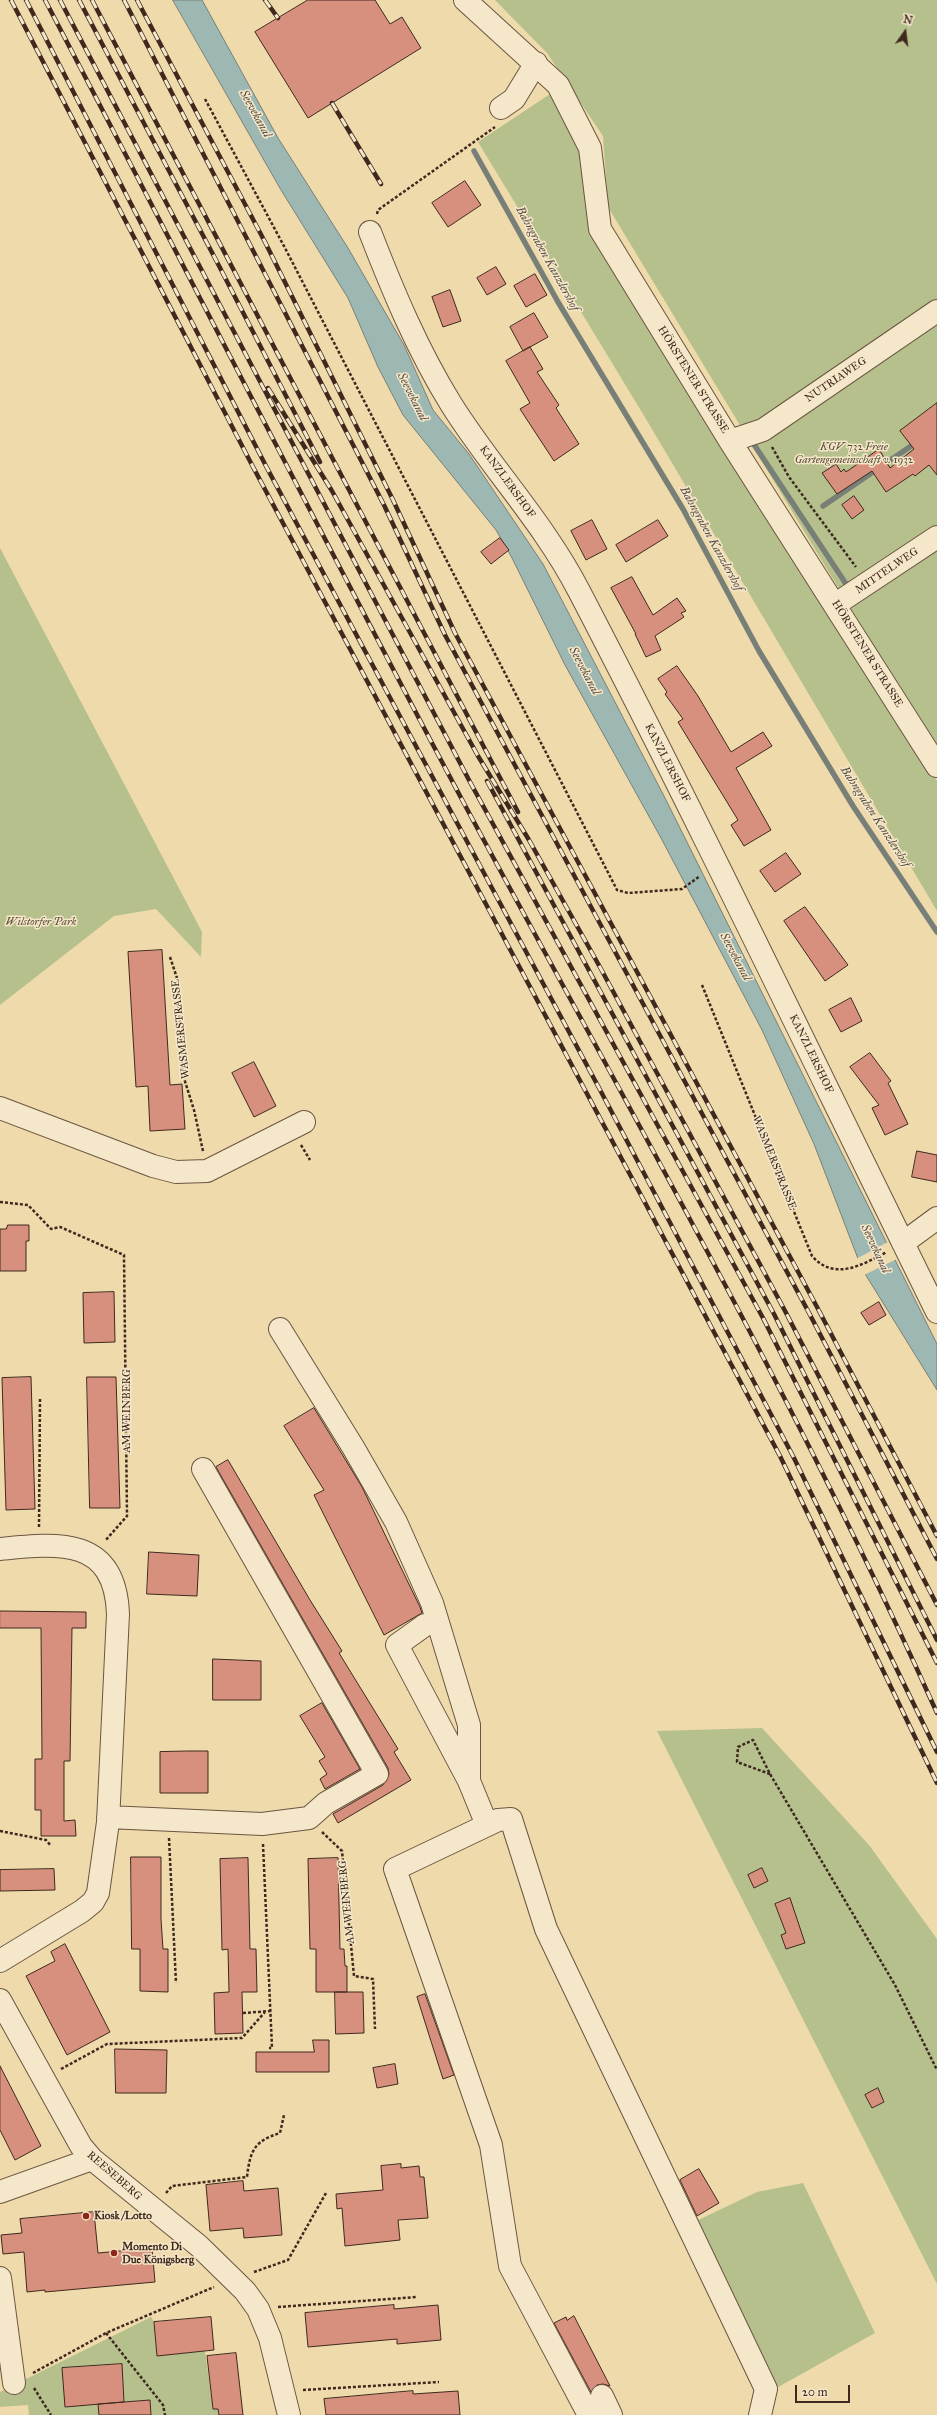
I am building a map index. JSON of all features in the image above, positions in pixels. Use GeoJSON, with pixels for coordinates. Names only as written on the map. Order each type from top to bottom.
{"type":"FeatureCollection","features":[{"type":"Feature","properties":{"kind":"street","name":"HÖRSTENER STRASSE"},"geometry":{"type":"LineString","coordinates":[[465,0],[536,63],[558,85],[590,148],[600,229],[749,435],[836,604],[937,766]]}},
{"type":"Feature","properties":{"kind":"street"},"geometry":{"type":"LineString","coordinates":[[499,117],[514,99],[536,63]]}},
{"type":"Feature","properties":{"kind":"street","name":"KANZLERSHOF"},"geometry":{"type":"LineString","coordinates":[[370,232],[402,312],[433,374],[457,412],[536,521],[578,590],[761,953],[898,1246],[937,1312]]}},
{"type":"Feature","properties":{"kind":"street","name":"NUTRIAWEG"},"geometry":{"type":"LineString","coordinates":[[749,435],[937,311]]}},
{"type":"Feature","properties":{"kind":"street","name":"MITTELWEG"},"geometry":{"type":"LineString","coordinates":[[836,604],[937,537]]}},
{"type":"Feature","properties":{"kind":"street"},"geometry":{"type":"LineString","coordinates":[[0,1108],[153,1166],[176,1172],[207,1171],[304,1122]]}},
{"type":"Feature","properties":{"kind":"street"},"geometry":{"type":"LineString","coordinates":[[898,1246],[937,1218]]}},
{"type":"Feature","properties":{"kind":"street"},"geometry":{"type":"LineString","coordinates":[[280,1329],[353,1447],[396,1522],[432,1603],[469,1725],[469,1781]]}},
{"type":"Feature","properties":{"kind":"street"},"geometry":{"type":"LineString","coordinates":[[108,1817],[262,1824],[309,1818],[326,1803],[377,1774],[203,1469]]}},
{"type":"Feature","properties":{"kind":"street"},"geometry":{"type":"LineString","coordinates":[[0,1549],[39,1545],[73,1548],[94,1555],[112,1582],[117,1598],[108,1817],[101,1883],[93,1902],[65,1922],[0,1961]]}},
{"type":"Feature","properties":{"kind":"street"},"geometry":{"type":"LineString","coordinates":[[425,1626],[397,1644],[469,1781],[487,1826]]}},
{"type":"Feature","properties":{"kind":"street"},"geometry":{"type":"LineString","coordinates":[[589,2415],[510,2266],[491,2145],[396,1869],[498,1820],[511,1819],[546,1929],[766,2389],[760,2415]]}},
{"type":"Feature","properties":{"kind":"street","name":"REESEBERG"},"geometry":{"type":"LineString","coordinates":[[0,2000],[74,2136],[92,2159],[199,2246],[234,2279],[258,2309],[270,2338],[285,2391],[289,2415]]}},
{"type":"Feature","properties":{"kind":"street"},"geometry":{"type":"LineString","coordinates":[[0,2192],[92,2159]]}},
{"type":"Feature","properties":{"kind":"street"},"geometry":{"type":"LineString","coordinates":[[0,2278],[20,2380]]}},
{"type":"Feature","properties":{"kind":"path"},"geometry":{"type":"LineString","coordinates":[[205,99],[289,255],[617,890],[628,893],[682,889],[701,875]]}},
{"type":"Feature","properties":{"kind":"path"},"geometry":{"type":"LineString","coordinates":[[370,232],[378,210],[499,117]]}},
{"type":"Feature","properties":{"kind":"path"},"geometry":{"type":"LineString","coordinates":[[749,435],[789,477],[868,584]]}},
{"type":"Feature","properties":{"kind":"path","name":"WASMERSTRASSE"},"geometry":{"type":"LineString","coordinates":[[170,957],[177,978],[183,1075],[194,1110],[207,1171]]}},
{"type":"Feature","properties":{"kind":"path","name":"WASMERSTRASSE"},"geometry":{"type":"LineString","coordinates":[[702,985],[812,1256],[819,1263],[831,1268],[842,1270],[855,1268],[898,1246]]}},
{"type":"Feature","properties":{"kind":"path"},"geometry":{"type":"LineString","coordinates":[[300,1143],[310,1160]]}},
{"type":"Feature","properties":{"kind":"path","name":"AM WEINBERG"},"geometry":{"type":"LineString","coordinates":[[0,1202],[28,1205],[51,1229],[60,1227],[124,1255],[127,1516],[94,1555]]}},
{"type":"Feature","properties":{"kind":"path"},"geometry":{"type":"LineString","coordinates":[[39,1545],[40,1398]]}},
{"type":"Feature","properties":{"kind":"path"},"geometry":{"type":"LineString","coordinates":[[770,1774],[737,1762],[738,1747],[754,1740],[770,1774],[895,1985],[937,2070]]}},
{"type":"Feature","properties":{"kind":"path","name":"AM WEINBERG"},"geometry":{"type":"LineString","coordinates":[[309,1818],[342,1851],[354,1976],[373,1979],[375,2029]]}},
{"type":"Feature","properties":{"kind":"path"},"geometry":{"type":"LineString","coordinates":[[168,1820],[176,1983]]}},
{"type":"Feature","properties":{"kind":"path"},"geometry":{"type":"LineString","coordinates":[[262,1824],[271,2011],[272,2048],[269,2048]]}},
{"type":"Feature","properties":{"kind":"path"},"geometry":{"type":"LineString","coordinates":[[0,1830],[46,1840],[51,1846]]}},
{"type":"Feature","properties":{"kind":"path"},"geometry":{"type":"LineString","coordinates":[[242,2013],[271,2011]]}},
{"type":"Feature","properties":{"kind":"path"},"geometry":{"type":"LineString","coordinates":[[43,2079],[107,2044],[242,2038],[265,2012]]}},
{"type":"Feature","properties":{"kind":"path"},"geometry":{"type":"LineString","coordinates":[[153,2209],[172,2186],[247,2177],[250,2157],[263,2138],[280,2133],[284,2115]]}},
{"type":"Feature","properties":{"kind":"path"},"geometry":{"type":"LineString","coordinates":[[50,2415],[20,2380],[106,2333],[234,2279],[288,2260],[326,2193]]}},
{"type":"Feature","properties":{"kind":"path"},"geometry":{"type":"LineString","coordinates":[[258,2309],[417,2297]]}},
{"type":"Feature","properties":{"kind":"path"},"geometry":{"type":"LineString","coordinates":[[106,2333],[163,2405],[165,2415]]}},
{"type":"Feature","properties":{"kind":"path"},"geometry":{"type":"LineString","coordinates":[[285,2391],[440,2382]]}},
{"type":"Feature","properties":{"kind":"green space","name":"KGV 732 Freie Gartengemeinschaft v. 1932"},"geometry":{"type":"Polygon","coordinates":[[[495,0],[937,0],[937,751],[608,207],[603,136],[547,53],[495,0]]]}},
{"type":"Feature","properties":{"kind":"green space"},"geometry":{"type":"Polygon","coordinates":[[[550,94],[577,142],[595,241],[937,781],[937,911],[646,419],[478,142],[550,94]]]}},
{"type":"Feature","properties":{"kind":"green space","name":"Wilstorfer Park"},"geometry":{"type":"Polygon","coordinates":[[[0,548],[202,932],[201,957],[156,909],[114,916],[0,1005],[0,548]]]}},
{"type":"Feature","properties":{"kind":"green space"},"geometry":{"type":"Polygon","coordinates":[[[762,1728],[869,1845],[937,1939],[937,2284],[657,1731],[762,1728]]]}},
{"type":"Feature","properties":{"kind":"green space"},"geometry":{"type":"Polygon","coordinates":[[[803,2183],[875,2333],[771,2391],[692,2223],[757,2192],[803,2183]]]}},
{"type":"Feature","properties":{"kind":"green space"},"geometry":{"type":"Polygon","coordinates":[[[151,2317],[154,2322],[157,2356],[205,2351],[213,2409],[218,2409],[219,2415],[151,2415],[150,2400],[124,2402],[121,2364],[62,2368],[119,2402],[120,2415],[29,2415],[28,2405],[0,2407],[0,2392],[151,2317]]]}},
{"type":"Feature","properties":{"kind":"water","name":"Seevekanal"},"geometry":{"type":"Polygon","coordinates":[[[173,0],[202,0],[278,138],[348,248],[404,345],[433,410],[469,454],[543,564],[664,796],[937,1344],[937,1390],[862,1269],[814,1144],[762,1030],[661,838],[565,665],[511,556],[496,530],[403,415],[378,367],[348,298],[281,190],[173,0]]]}},
{"type":"Feature","properties":{"kind":"pier"},"geometry":{"type":"Polygon","coordinates":[[[888,1242],[897,1259],[864,1275],[856,1259],[888,1242]]]}},
{"type":"Feature","properties":{"kind":"building"},"geometry":{"type":"Polygon","coordinates":[[[308,0],[375,0],[390,24],[402,17],[421,48],[308,118],[255,32],[308,0]]]}},
{"type":"Feature","properties":{"kind":"building"},"geometry":{"type":"Polygon","coordinates":[[[465,181],[481,205],[448,227],[432,203],[465,181]]]}},
{"type":"Feature","properties":{"kind":"building"},"geometry":{"type":"Polygon","coordinates":[[[496,267],[506,284],[487,295],[477,278],[496,267]]]}},
{"type":"Feature","properties":{"kind":"building"},"geometry":{"type":"Polygon","coordinates":[[[535,274],[547,295],[526,307],[514,286],[535,274]]]}},
{"type":"Feature","properties":{"kind":"building"},"geometry":{"type":"Polygon","coordinates":[[[450,290],[461,321],[443,327],[432,297],[450,290]]]}},
{"type":"Feature","properties":{"kind":"building"},"geometry":{"type":"Polygon","coordinates":[[[534,313],[548,337],[523,351],[510,327],[534,313]]]}},
{"type":"Feature","properties":{"kind":"building"},"geometry":{"type":"Polygon","coordinates":[[[530,347],[543,369],[537,372],[559,405],[556,408],[579,444],[554,461],[520,409],[530,403],[506,361],[530,347]]]}},
{"type":"Feature","properties":{"kind":"building"},"geometry":{"type":"Polygon","coordinates":[[[937,403],[937,475],[929,465],[915,476],[913,474],[886,492],[872,471],[837,494],[822,473],[836,464],[841,472],[844,469],[846,472],[879,449],[890,468],[914,449],[900,431],[937,403]]]}},
{"type":"Feature","properties":{"kind":"building"},"geometry":{"type":"Polygon","coordinates":[[[854,496],[864,510],[852,519],[842,505],[854,496]]]}},
{"type":"Feature","properties":{"kind":"building"},"geometry":{"type":"Polygon","coordinates":[[[592,520],[607,549],[586,560],[571,531],[592,520]]]}},
{"type":"Feature","properties":{"kind":"building"},"geometry":{"type":"Polygon","coordinates":[[[658,520],[668,536],[626,562],[616,545],[658,520]]]}},
{"type":"Feature","properties":{"kind":"building"},"geometry":{"type":"Polygon","coordinates":[[[500,538],[509,550],[491,564],[481,552],[500,538]]]}},
{"type":"Feature","properties":{"kind":"building"},"geometry":{"type":"Polygon","coordinates":[[[632,577],[653,615],[677,598],[686,611],[681,613],[684,617],[655,636],[661,650],[646,657],[636,634],[611,588],[632,577]]]}},
{"type":"Feature","properties":{"kind":"building"},"geometry":{"type":"Polygon","coordinates":[[[677,666],[698,696],[731,752],[763,732],[772,746],[736,768],[771,830],[744,846],[731,825],[738,820],[678,722],[683,719],[665,694],[667,692],[658,679],[677,666]]]}},
{"type":"Feature","properties":{"kind":"building"},"geometry":{"type":"Polygon","coordinates":[[[786,853],[801,874],[775,892],[760,871],[786,853]]]}},
{"type":"Feature","properties":{"kind":"building"},"geometry":{"type":"Polygon","coordinates":[[[805,907],[848,965],[825,981],[784,921],[805,907]]]}},
{"type":"Feature","properties":{"kind":"building"},"geometry":{"type":"Polygon","coordinates":[[[162,950],[170,1085],[182,1084],[185,1129],[150,1131],[148,1086],[136,1087],[128,952],[162,950]]]}},
{"type":"Feature","properties":{"kind":"building"},"geometry":{"type":"Polygon","coordinates":[[[851,998],[862,1021],[841,1032],[829,1010],[851,998]]]}},
{"type":"Feature","properties":{"kind":"building"},"geometry":{"type":"Polygon","coordinates":[[[870,1053],[891,1081],[888,1083],[908,1124],[885,1135],[872,1108],[879,1105],[850,1067],[870,1053]]]}},
{"type":"Feature","properties":{"kind":"building"},"geometry":{"type":"Polygon","coordinates":[[[254,1062],[276,1106],[254,1117],[232,1073],[254,1062]]]}},
{"type":"Feature","properties":{"kind":"building"},"geometry":{"type":"Polygon","coordinates":[[[917,1151],[937,1155],[937,1182],[912,1177],[917,1151]]]}},
{"type":"Feature","properties":{"kind":"building"},"geometry":{"type":"Polygon","coordinates":[[[8,1225],[29,1225],[29,1241],[26,1241],[26,1271],[0,1271],[0,1229],[6,1229],[8,1225]]]}},
{"type":"Feature","properties":{"kind":"building"},"geometry":{"type":"Polygon","coordinates":[[[114,1292],[115,1342],[84,1343],[83,1293],[114,1292]]]}},
{"type":"Feature","properties":{"kind":"building"},"geometry":{"type":"Polygon","coordinates":[[[879,1302],[886,1315],[869,1325],[861,1313],[879,1302]]]}},
{"type":"Feature","properties":{"kind":"building"},"geometry":{"type":"Polygon","coordinates":[[[31,1377],[35,1509],[6,1510],[2,1378],[31,1377]]]}},
{"type":"Feature","properties":{"kind":"building"},"geometry":{"type":"Polygon","coordinates":[[[87,1377],[116,1377],[120,1508],[90,1508],[87,1377]]]}},
{"type":"Feature","properties":{"kind":"building"},"geometry":{"type":"Polygon","coordinates":[[[314,1408],[362,1487],[422,1613],[384,1635],[314,1495],[324,1490],[284,1426],[314,1408]]]}},
{"type":"Feature","properties":{"kind":"building"},"geometry":{"type":"Polygon","coordinates":[[[228,1460],[310,1600],[342,1651],[339,1653],[398,1749],[394,1752],[411,1780],[338,1823],[333,1814],[383,1785],[389,1774],[388,1768],[216,1467],[228,1460]]]}},
{"type":"Feature","properties":{"kind":"building"},"geometry":{"type":"Polygon","coordinates":[[[149,1552],[199,1555],[197,1596],[147,1594],[149,1552]]]}},
{"type":"Feature","properties":{"kind":"building"},"geometry":{"type":"Polygon","coordinates":[[[0,1611],[86,1612],[86,1628],[72,1628],[70,1761],[64,1761],[64,1821],[75,1820],[76,1836],[41,1836],[41,1810],[35,1810],[35,1759],[42,1759],[41,1628],[0,1628],[0,1611]]]}},
{"type":"Feature","properties":{"kind":"building"},"geometry":{"type":"Polygon","coordinates":[[[213,1659],[261,1661],[261,1700],[213,1700],[213,1659]]]}},
{"type":"Feature","properties":{"kind":"building"},"geometry":{"type":"Polygon","coordinates":[[[322,1703],[360,1769],[325,1789],[320,1779],[327,1774],[319,1761],[325,1757],[300,1716],[322,1703]]]}},
{"type":"Feature","properties":{"kind":"building"},"geometry":{"type":"Polygon","coordinates":[[[208,1751],[208,1793],[160,1793],[160,1752],[208,1751]]]}},
{"type":"Feature","properties":{"kind":"building"},"geometry":{"type":"Polygon","coordinates":[[[131,1857],[161,1857],[161,1919],[163,1949],[168,1949],[168,1992],[140,1991],[140,1949],[132,1949],[131,1857]]]}},
{"type":"Feature","properties":{"kind":"building"},"geometry":{"type":"Polygon","coordinates":[[[248,1858],[250,1949],[256,1949],[257,1992],[242,1992],[243,2033],[215,2034],[214,1993],[229,1992],[228,1949],[222,1950],[220,1859],[248,1858]]]}},
{"type":"Feature","properties":{"kind":"building"},"geometry":{"type":"Polygon","coordinates":[[[338,1858],[340,1949],[344,1949],[345,1966],[347,1966],[347,1992],[316,1992],[316,1949],[310,1949],[308,1859],[338,1858]]]}},
{"type":"Feature","properties":{"kind":"building"},"geometry":{"type":"Polygon","coordinates":[[[762,1868],[768,1881],[754,1888],[748,1875],[762,1868]]]}},
{"type":"Feature","properties":{"kind":"building"},"geometry":{"type":"Polygon","coordinates":[[[54,1869],[55,1890],[0,1891],[0,1870],[54,1869]]]}},
{"type":"Feature","properties":{"kind":"building"},"geometry":{"type":"Polygon","coordinates":[[[790,1898],[805,1943],[786,1949],[781,1935],[786,1933],[775,1904],[790,1898]]]}},
{"type":"Feature","properties":{"kind":"building"},"geometry":{"type":"Polygon","coordinates":[[[65,1944],[110,2032],[67,2055],[26,1976],[55,1961],[51,1952],[65,1944]]]}},
{"type":"Feature","properties":{"kind":"building"},"geometry":{"type":"Polygon","coordinates":[[[335,1992],[363,1992],[364,2033],[336,2034],[335,1992]]]}},
{"type":"Feature","properties":{"kind":"building"},"geometry":{"type":"Polygon","coordinates":[[[425,1994],[454,2075],[443,2079],[417,1997],[425,1994]]]}},
{"type":"Feature","properties":{"kind":"building"},"geometry":{"type":"Polygon","coordinates":[[[313,2040],[329,2040],[329,2072],[256,2072],[256,2052],[314,2052],[313,2040]]]}},
{"type":"Feature","properties":{"kind":"building"},"geometry":{"type":"Polygon","coordinates":[[[115,2049],[167,2050],[166,2093],[116,2093],[115,2049]]]}},
{"type":"Feature","properties":{"kind":"building"},"geometry":{"type":"Polygon","coordinates":[[[395,2064],[398,2084],[377,2088],[373,2068],[395,2064]]]}},
{"type":"Feature","properties":{"kind":"building"},"geometry":{"type":"Polygon","coordinates":[[[0,2066],[41,2146],[15,2160],[0,2130],[0,2066]]]}},
{"type":"Feature","properties":{"kind":"building"},"geometry":{"type":"Polygon","coordinates":[[[878,2088],[884,2102],[872,2108],[865,2095],[878,2088]]]}},
{"type":"Feature","properties":{"kind":"building"},"geometry":{"type":"Polygon","coordinates":[[[401,2164],[401,2168],[419,2166],[420,2177],[424,2177],[428,2218],[398,2220],[400,2240],[345,2246],[342,2208],[337,2209],[336,2194],[383,2190],[381,2166],[401,2164]]]}},
{"type":"Feature","properties":{"kind":"building"},"geometry":{"type":"Polygon","coordinates":[[[699,2169],[719,2203],[697,2216],[680,2180],[699,2169]]]}},
{"type":"Feature","properties":{"kind":"building"},"geometry":{"type":"Polygon","coordinates":[[[243,2181],[244,2191],[278,2188],[282,2235],[244,2238],[243,2228],[210,2231],[206,2185],[243,2181]]]}},
{"type":"Feature","properties":{"kind":"building"},"geometry":{"type":"Polygon","coordinates":[[[94,2212],[98,2253],[152,2248],[155,2282],[45,2292],[45,2290],[27,2292],[24,2252],[3,2254],[1,2235],[22,2233],[20,2219],[94,2212]]]}},
{"type":"Feature","properties":{"kind":"building"},"geometry":{"type":"Polygon","coordinates":[[[394,2305],[394,2309],[438,2305],[441,2340],[397,2344],[397,2339],[308,2347],[305,2313],[394,2305]]]}},
{"type":"Feature","properties":{"kind":"building"},"geometry":{"type":"Polygon","coordinates":[[[574,2316],[610,2386],[603,2384],[597,2385],[591,2392],[554,2323],[566,2317],[567,2320],[574,2316]]]}},
{"type":"Feature","properties":{"kind":"building"},"geometry":{"type":"Polygon","coordinates":[[[211,2317],[214,2350],[157,2356],[154,2322],[211,2317]]]}},
{"type":"Feature","properties":{"kind":"building"},"geometry":{"type":"Polygon","coordinates":[[[236,2353],[243,2415],[219,2415],[218,2409],[213,2409],[207,2356],[236,2353]]]}},
{"type":"Feature","properties":{"kind":"building"},"geometry":{"type":"Polygon","coordinates":[[[122,2364],[124,2402],[150,2400],[151,2415],[99,2415],[98,2404],[65,2407],[62,2368],[122,2364]]]}},
{"type":"Feature","properties":{"kind":"building"},"geometry":{"type":"Polygon","coordinates":[[[413,2391],[413,2394],[458,2391],[460,2415],[326,2415],[324,2399],[413,2391]]]}},
{"type":"Feature","properties":{"kind":"waterway","name":"Bahngraben Kanzlershof"},"geometry":{"type":"LineString","coordinates":[[474,151],[558,302],[683,509],[759,651],[853,806],[937,932]]}},
{"type":"Feature","properties":{"kind":"waterway"},"geometry":{"type":"LineString","coordinates":[[753,438],[753,443],[850,590]]}},
{"type":"Feature","properties":{"kind":"waterway"},"geometry":{"type":"LineString","coordinates":[[823,506],[917,442]]}},
{"type":"Feature","properties":{"kind":"railway"},"geometry":{"type":"LineString","coordinates":[[11,0],[252,465],[780,1456],[937,1783]]}},
{"type":"Feature","properties":{"kind":"railway"},"geometry":{"type":"LineString","coordinates":[[26,0],[267,468],[598,1086],[794,1458],[937,1752]]}},
{"type":"Feature","properties":{"kind":"railway"},"geometry":{"type":"LineString","coordinates":[[45,0],[467,809],[650,1145],[770,1370],[884,1597],[937,1713]]}},
{"type":"Feature","properties":{"kind":"railway"},"geometry":{"type":"LineString","coordinates":[[60,0],[470,782],[763,1318],[937,1663]]}},
{"type":"Feature","properties":{"kind":"railway"},"geometry":{"type":"LineString","coordinates":[[79,0],[320,462]]}},
{"type":"Feature","properties":{"kind":"railway"},"geometry":{"type":"LineString","coordinates":[[92,0],[518,812]]}},
{"type":"Feature","properties":{"kind":"railway"},"geometry":{"type":"LineString","coordinates":[[124,0],[384,505],[445,635],[808,1311],[937,1559]]}},
{"type":"Feature","properties":{"kind":"railway"},"geometry":{"type":"LineString","coordinates":[[137,0],[265,242],[393,500],[455,633],[817,1307],[937,1536]]}},
{"type":"Feature","properties":{"kind":"railway"},"geometry":{"type":"LineString","coordinates":[[265,0],[278,18]]}},
{"type":"Feature","properties":{"kind":"railway"},"geometry":{"type":"LineString","coordinates":[[332,103],[381,184]]}},
{"type":"Feature","properties":{"kind":"railway"},"geometry":{"type":"LineString","coordinates":[[268,388],[332,491],[478,756],[529,840],[601,969],[784,1309],[937,1605]]}},
{"type":"Feature","properties":{"kind":"railway"},"geometry":{"type":"LineString","coordinates":[[487,781],[774,1314],[937,1640]]}},
{"type":"Feature","properties":{"kind":"place","name":"Kiosk /Lotto"},"geometry":{"type":"Point","coordinates":[86,2216]}},
{"type":"Feature","properties":{"kind":"place","name":"Momento Di Due Königsberg"},"geometry":{"type":"Point","coordinates":[114,2253]}}]}
